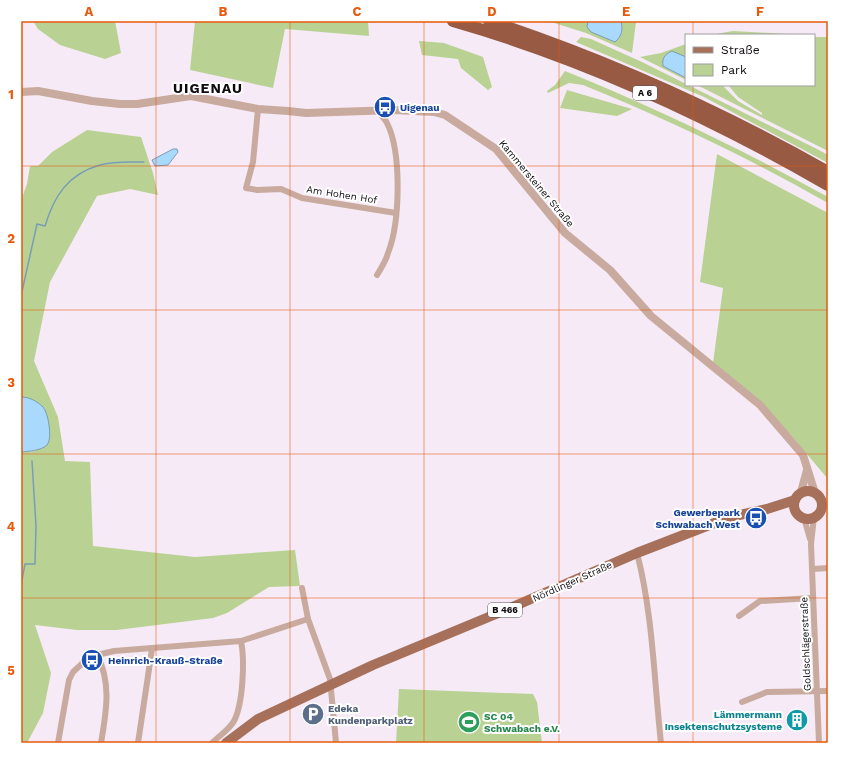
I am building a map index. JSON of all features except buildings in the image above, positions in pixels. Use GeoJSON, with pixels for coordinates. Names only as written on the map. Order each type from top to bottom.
{"type":"FeatureCollection","features":[{"type":"Feature","properties":{"kind":"highway","name":"A 6"},"geometry":{"type":"LineString","coordinates":[[453,21],[548,54],[664,101],[724,130],[828,185]]}},
{"type":"Feature","properties":{"kind":"highway","name":"A 6"},"geometry":{"type":"LineString","coordinates":[[490,21],[640,78],[737,124],[828,172]]}},
{"type":"Feature","properties":{"kind":"main road"},"geometry":{"type":"LineString","coordinates":[[808,491],[821,496],[825,509],[809,518],[796,511],[798,496],[808,491]]}},
{"type":"Feature","properties":{"kind":"main road","name":"B 466"},"geometry":{"type":"LineString","coordinates":[[767,509],[798,496]]}},
{"type":"Feature","properties":{"kind":"main road","name":"B 466"},"geometry":{"type":"LineString","coordinates":[[636,553],[730,517],[767,509],[782,508],[796,511]]}},
{"type":"Feature","properties":{"kind":"main road","name":"Nördlinger Straße"},"geometry":{"type":"LineString","coordinates":[[226,743],[258,718],[330,684],[636,553]]}},
{"type":"Feature","properties":{"kind":"street","name":"Kammersteiner Straße"},"geometry":{"type":"LineString","coordinates":[[21,92],[38,90],[92,101],[131,104],[191,96],[258,109],[306,113],[378,111],[434,112],[457,122],[492,145],[565,233],[610,270],[651,316],[760,405],[803,455],[821,496]]}},
{"type":"Feature","properties":{"kind":"street","name":"Am Hohen Hof"},"geometry":{"type":"LineString","coordinates":[[258,109],[253,162],[246,188],[258,190],[281,189],[302,198],[396,213]]}},
{"type":"Feature","properties":{"kind":"street"},"geometry":{"type":"LineString","coordinates":[[377,275],[388,254],[393,238],[397,184],[396,152],[387,124],[378,111]]}},
{"type":"Feature","properties":{"kind":"street"},"geometry":{"type":"LineString","coordinates":[[798,496],[808,469]]}},
{"type":"Feature","properties":{"kind":"street","name":"Goldschlägerstraße"},"geometry":{"type":"LineString","coordinates":[[809,518],[813,569],[812,598],[818,743]]}},
{"type":"Feature","properties":{"kind":"street","name":"Goldschlägerstraße"},"geometry":{"type":"LineString","coordinates":[[809,518],[811,544]]}},
{"type":"Feature","properties":{"kind":"street"},"geometry":{"type":"LineString","coordinates":[[636,553],[643,576],[647,606],[661,743]]}},
{"type":"Feature","properties":{"kind":"street"},"geometry":{"type":"LineString","coordinates":[[813,569],[828,568]]}},
{"type":"Feature","properties":{"kind":"street"},"geometry":{"type":"LineString","coordinates":[[302,588],[308,619],[330,684],[336,743]]}},
{"type":"Feature","properties":{"kind":"street"},"geometry":{"type":"LineString","coordinates":[[739,616],[760,601],[812,598]]}},
{"type":"Feature","properties":{"kind":"street"},"geometry":{"type":"LineString","coordinates":[[58,743],[69,680],[73,672],[83,662],[98,655],[114,651],[241,641],[308,619]]}},
{"type":"Feature","properties":{"kind":"street"},"geometry":{"type":"LineString","coordinates":[[212,743],[230,727],[237,714],[243,670],[243,652],[241,641]]}},
{"type":"Feature","properties":{"kind":"street"},"geometry":{"type":"LineString","coordinates":[[138,743],[152,649]]}},
{"type":"Feature","properties":{"kind":"street"},"geometry":{"type":"LineString","coordinates":[[98,655],[102,664],[107,686],[107,701],[101,743]]}},
{"type":"Feature","properties":{"kind":"street"},"geometry":{"type":"LineString","coordinates":[[742,702],[767,692],[828,691]]}},
{"type":"Feature","properties":{"kind":"green space"},"geometry":{"type":"Polygon","coordinates":[[[33,21],[115,21],[121,53],[105,59],[60,45],[38,29],[33,21]]]}},
{"type":"Feature","properties":{"kind":"green space"},"geometry":{"type":"Polygon","coordinates":[[[195,21],[368,21],[369,36],[285,29],[273,88],[190,70],[195,21]]]}},
{"type":"Feature","properties":{"kind":"green space"},"geometry":{"type":"Polygon","coordinates":[[[548,21],[638,21],[636,22],[632,53],[586,33],[548,21]]]}},
{"type":"Feature","properties":{"kind":"green space"},"geometry":{"type":"Polygon","coordinates":[[[733,31],[787,34],[716,34],[733,31]]]}},
{"type":"Feature","properties":{"kind":"green space"},"geometry":{"type":"Polygon","coordinates":[[[581,37],[591,39],[642,62],[685,83],[685,86],[690,86],[817,149],[828,155],[828,163],[704,97],[576,42],[581,37]]]}},
{"type":"Feature","properties":{"kind":"green space"},"geometry":{"type":"Polygon","coordinates":[[[815,37],[828,37],[828,151],[699,86],[723,86],[738,101],[762,115],[762,113],[738,97],[729,86],[815,86],[815,37]]]}},
{"type":"Feature","properties":{"kind":"green space"},"geometry":{"type":"Polygon","coordinates":[[[419,41],[444,43],[483,57],[492,87],[488,90],[461,68],[458,59],[422,55],[419,41]]]}},
{"type":"Feature","properties":{"kind":"green space"},"geometry":{"type":"Polygon","coordinates":[[[685,44],[685,80],[640,57],[661,53],[685,44]]]}},
{"type":"Feature","properties":{"kind":"green space"},"geometry":{"type":"Polygon","coordinates":[[[565,71],[633,100],[731,146],[828,197],[828,203],[768,170],[707,140],[646,111],[583,85],[569,83],[548,93],[547,91],[555,85],[565,71]]]}},
{"type":"Feature","properties":{"kind":"green space"},"geometry":{"type":"Polygon","coordinates":[[[567,90],[632,109],[617,116],[560,108],[567,90]]]}},
{"type":"Feature","properties":{"kind":"green space"},"geometry":{"type":"Polygon","coordinates":[[[87,130],[141,137],[153,173],[158,195],[130,189],[97,196],[50,282],[34,361],[58,417],[65,461],[90,462],[93,546],[195,557],[295,550],[300,586],[269,587],[227,613],[213,618],[117,630],[77,630],[35,625],[51,673],[43,713],[27,743],[21,743],[21,452],[36,451],[23,397],[21,397],[21,200],[27,184],[30,166],[38,166],[52,152],[87,130]]]}},
{"type":"Feature","properties":{"kind":"green space"},"geometry":{"type":"Polygon","coordinates":[[[717,154],[828,213],[828,479],[789,433],[713,363],[723,288],[700,282],[717,154]]]}},
{"type":"Feature","properties":{"kind":"green space","name":"SC 04 Schwabach e.V."},"geometry":{"type":"Polygon","coordinates":[[[399,689],[533,694],[537,702],[542,743],[396,743],[399,689]]]}},
{"type":"Feature","properties":{"kind":"water"},"geometry":{"type":"Polygon","coordinates":[[[588,21],[621,21],[621,35],[615,42],[591,32],[587,27],[588,21]]]}},
{"type":"Feature","properties":{"kind":"water"},"geometry":{"type":"Polygon","coordinates":[[[672,51],[685,57],[685,77],[663,66],[664,57],[672,51]]]}},
{"type":"Feature","properties":{"kind":"water"},"geometry":{"type":"Polygon","coordinates":[[[173,149],[177,149],[178,152],[168,165],[155,166],[152,160],[173,149]]]}},
{"type":"Feature","properties":{"kind":"water"},"geometry":{"type":"Polygon","coordinates":[[[21,397],[30,399],[43,407],[47,414],[50,437],[47,445],[35,450],[21,452],[21,397]]]}},
{"type":"Feature","properties":{"kind":"waterway"},"geometry":{"type":"LineString","coordinates":[[21,296],[37,224],[45,226],[58,196],[71,180],[79,174],[100,165],[116,162],[144,162]]}},
{"type":"Feature","properties":{"kind":"waterway"},"geometry":{"type":"LineString","coordinates":[[21,585],[25,564],[35,564],[36,526],[32,461]]}},
{"type":"Feature","properties":{"kind":"place","name":"Uigenau"},"geometry":{"type":"Point","coordinates":[385,107]}},
{"type":"Feature","properties":{"kind":"place","name":"Gewerbepark Schwabach West"},"geometry":{"type":"Point","coordinates":[756,518]}},
{"type":"Feature","properties":{"kind":"place","name":"Heinrich-Krauß-Straße"},"geometry":{"type":"Point","coordinates":[92,660]}},
{"type":"Feature","properties":{"kind":"place","name":"Edeka Kundenparkplatz"},"geometry":{"type":"Point","coordinates":[313,714]}},
{"type":"Feature","properties":{"kind":"place","name":"Lämmermann Insektenschutzsysteme"},"geometry":{"type":"Point","coordinates":[797,720]}},
{"type":"Feature","properties":{"kind":"place","name":"SC 04 Schwabach e.V."},"geometry":{"type":"Point","coordinates":[469,722]}},
{"type":"Feature","properties":{"kind":"district","name":"UIGENAU"},"geometry":{"type":"Point","coordinates":[208,88]}}]}
